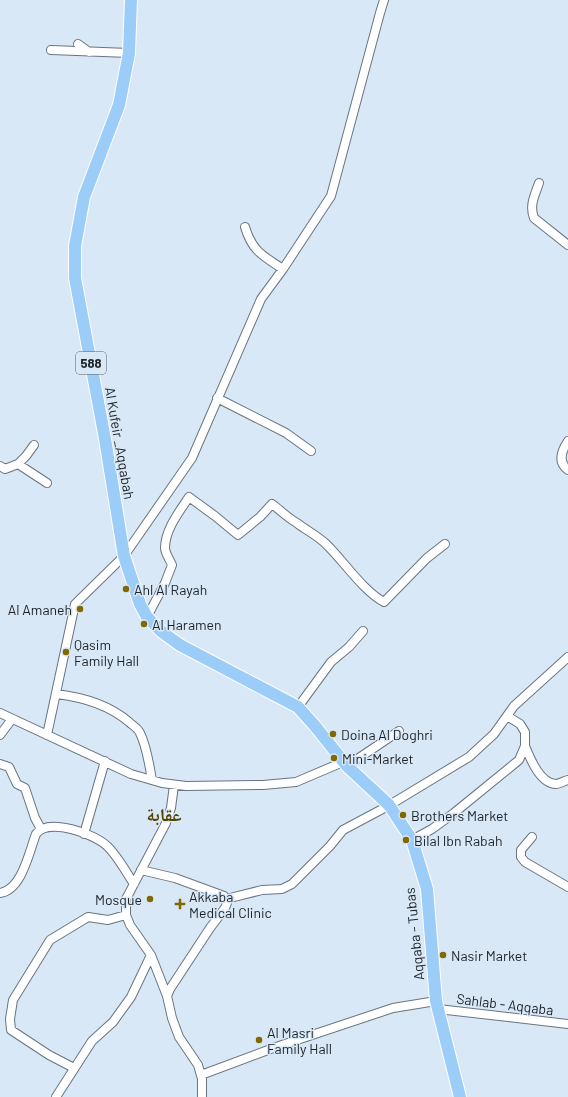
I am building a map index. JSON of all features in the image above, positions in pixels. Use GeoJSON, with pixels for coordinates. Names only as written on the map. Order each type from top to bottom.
{"type":"FeatureCollection","features":[{"type":"Feature","properties":{"kind":"main road","name":"Al Kufeir _Aqqabah"},"geometry":{"type":"LineString","coordinates":[[131,0],[129,53],[119,105],[84,197],[77,233],[75,278],[124,556],[140,604],[147,617],[162,632],[180,645],[241,676]]}},
{"type":"Feature","properties":{"kind":"main road","name":"Aqqaba - Tubas"},"geometry":{"type":"LineString","coordinates":[[241,676],[298,707],[345,764],[389,805],[412,840],[427,889],[437,1005],[460,1097]]}},
{"type":"Feature","properties":{"kind":"street"},"geometry":{"type":"LineString","coordinates":[[47,735],[75,604],[124,556],[192,458],[261,299],[283,269],[331,196],[384,0]]}},
{"type":"Feature","properties":{"kind":"street"},"geometry":{"type":"LineString","coordinates":[[78,44],[89,52]]}},
{"type":"Feature","properties":{"kind":"street"},"geometry":{"type":"LineString","coordinates":[[51,50],[129,53]]}},
{"type":"Feature","properties":{"kind":"street"},"geometry":{"type":"LineString","coordinates":[[539,182],[532,202],[532,212],[534,218],[568,244]]}},
{"type":"Feature","properties":{"kind":"street"},"geometry":{"type":"LineString","coordinates":[[245,227],[248,238],[255,250],[283,269]]}},
{"type":"Feature","properties":{"kind":"street"},"geometry":{"type":"LineString","coordinates":[[217,398],[286,433],[311,451]]}},
{"type":"Feature","properties":{"kind":"street"},"geometry":{"type":"LineString","coordinates":[[568,441],[564,447],[561,459],[562,464],[568,470]]}},
{"type":"Feature","properties":{"kind":"street"},"geometry":{"type":"LineString","coordinates":[[0,466],[5,469],[18,464],[34,445]]}},
{"type":"Feature","properties":{"kind":"street"},"geometry":{"type":"LineString","coordinates":[[18,464],[47,483]]}},
{"type":"Feature","properties":{"kind":"street"},"geometry":{"type":"LineString","coordinates":[[147,617],[165,583],[172,565],[165,549],[167,534],[189,497],[238,535],[260,517],[272,504],[297,524],[307,529],[324,542],[375,597],[384,602],[427,558],[445,544]]}},
{"type":"Feature","properties":{"kind":"street"},"geometry":{"type":"LineString","coordinates":[[298,707],[331,662],[363,631]]}},
{"type":"Feature","properties":{"kind":"street"},"geometry":{"type":"LineString","coordinates":[[226,899],[255,891],[277,890],[287,887],[330,846],[343,830],[389,805],[469,757],[494,734],[520,700],[568,657]]}},
{"type":"Feature","properties":{"kind":"street"},"geometry":{"type":"LineString","coordinates":[[56,694],[90,700],[104,705],[121,715],[140,731],[148,757],[152,780]]}},
{"type":"Feature","properties":{"kind":"street"},"geometry":{"type":"LineString","coordinates":[[0,713],[131,774],[162,783],[186,786],[263,785],[296,782],[345,764],[399,731]]}},
{"type":"Feature","properties":{"kind":"street"},"geometry":{"type":"LineString","coordinates":[[507,716],[520,724],[525,732],[525,746],[530,760],[540,775],[547,782],[556,784],[568,780]]}},
{"type":"Feature","properties":{"kind":"street"},"geometry":{"type":"LineString","coordinates":[[0,736],[12,719]]}},
{"type":"Feature","properties":{"kind":"street"},"geometry":{"type":"LineString","coordinates":[[412,840],[432,829],[502,775],[519,760],[525,746]]}},
{"type":"Feature","properties":{"kind":"street"},"geometry":{"type":"LineString","coordinates":[[84,834],[105,761]]}},
{"type":"Feature","properties":{"kind":"street"},"geometry":{"type":"LineString","coordinates":[[0,764],[9,767],[17,784],[25,788],[35,818],[41,829]]}},
{"type":"Feature","properties":{"kind":"street"},"geometry":{"type":"LineString","coordinates":[[174,785],[169,816],[126,899],[126,915],[130,925],[151,955],[167,996],[172,1018],[179,1037],[195,1059],[201,1075],[202,1097]]}},
{"type":"Feature","properties":{"kind":"street"},"geometry":{"type":"LineString","coordinates":[[0,893],[8,891],[16,884],[36,834],[41,829],[60,827],[84,834],[100,841],[111,850],[134,884]]}},
{"type":"Feature","properties":{"kind":"street"},"geometry":{"type":"LineString","coordinates":[[532,836],[521,850],[525,862],[568,887]]}},
{"type":"Feature","properties":{"kind":"street"},"geometry":{"type":"LineString","coordinates":[[141,870],[175,878],[224,896],[226,899],[226,908],[210,928],[170,989],[167,996]]}},
{"type":"Feature","properties":{"kind":"street"},"geometry":{"type":"LineString","coordinates":[[74,1068],[49,1055],[11,1030],[10,1019],[13,1000],[50,940],[88,917],[108,920],[126,915]]}},
{"type":"Feature","properties":{"kind":"street"},"geometry":{"type":"LineString","coordinates":[[56,1097],[92,1041],[113,1022],[131,997],[151,955]]}},
{"type":"Feature","properties":{"kind":"street","name":"Sahlab - Aqqaba"},"geometry":{"type":"LineString","coordinates":[[201,1075],[276,1047],[393,1008],[437,1005],[484,1016],[568,1024]]}},
{"type":"Feature","properties":{"kind":"place","name":"Ahl Al Rayah"},"geometry":{"type":"Point","coordinates":[126,589]}},
{"type":"Feature","properties":{"kind":"place","name":"Al Amaneh"},"geometry":{"type":"Point","coordinates":[80,609]}},
{"type":"Feature","properties":{"kind":"place","name":"Al Haramen"},"geometry":{"type":"Point","coordinates":[144,624]}},
{"type":"Feature","properties":{"kind":"place","name":"Qasim Family Hall"},"geometry":{"type":"Point","coordinates":[66,652]}},
{"type":"Feature","properties":{"kind":"place","name":"Doina Al Doghri"},"geometry":{"type":"Point","coordinates":[333,734]}},
{"type":"Feature","properties":{"kind":"place","name":"Mini-Market"},"geometry":{"type":"Point","coordinates":[334,758]}},
{"type":"Feature","properties":{"kind":"place","name":"Brothers Market"},"geometry":{"type":"Point","coordinates":[403,815]}},
{"type":"Feature","properties":{"kind":"place","name":"Bilal Ibn Rabah"},"geometry":{"type":"Point","coordinates":[406,840]}},
{"type":"Feature","properties":{"kind":"place","name":"Mosque"},"geometry":{"type":"Point","coordinates":[150,899]}},
{"type":"Feature","properties":{"kind":"place","name":"Akkaba Medical Clinic"},"geometry":{"type":"Point","coordinates":[180,904]}},
{"type":"Feature","properties":{"kind":"place","name":"Nasir Market"},"geometry":{"type":"Point","coordinates":[443,955]}},
{"type":"Feature","properties":{"kind":"place","name":"Al Masri Family Hall"},"geometry":{"type":"Point","coordinates":[259,1040]}},
{"type":"Feature","properties":{"kind":"district","name":"عقابة"},"geometry":{"type":"Point","coordinates":[164,814]}}]}
